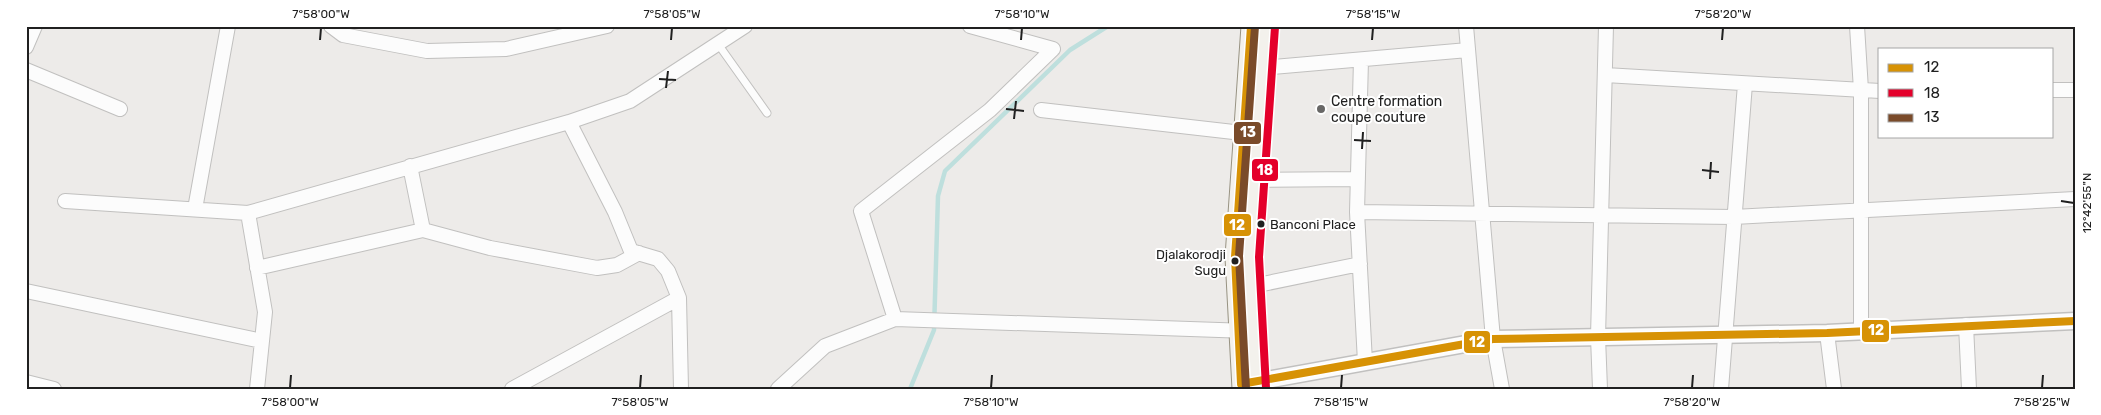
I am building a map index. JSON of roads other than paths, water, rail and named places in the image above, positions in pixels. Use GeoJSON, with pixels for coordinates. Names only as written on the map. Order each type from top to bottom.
{"type":"FeatureCollection","features":[{"type":"Feature","properties":{"kind":"main road"},"geometry":{"type":"LineString","coordinates":[[1243,288],[1249,257],[1254,180],[1251,134],[1251,26]]}},
{"type":"Feature","properties":{"kind":"main road"},"geometry":{"type":"LineString","coordinates":[[1248,386],[1243,288],[1235,257],[1251,134],[1262,68],[1265,26]]}},
{"type":"Feature","properties":{"kind":"street"},"geometry":{"type":"LineString","coordinates":[[26,47],[35,26]]}},
{"type":"Feature","properties":{"kind":"street"},"geometry":{"type":"LineString","coordinates":[[195,209],[228,26]]}},
{"type":"Feature","properties":{"kind":"street"},"geometry":{"type":"LineString","coordinates":[[331,26],[427,51],[506,49],[574,30],[607,26]]}},
{"type":"Feature","properties":{"kind":"street"},"geometry":{"type":"LineString","coordinates":[[65,201],[248,213],[569,122],[630,101],[745,26]]}},
{"type":"Feature","properties":{"kind":"street"},"geometry":{"type":"LineString","coordinates":[[895,319],[861,211],[990,110],[1053,49],[970,26]]}},
{"type":"Feature","properties":{"kind":"street"},"geometry":{"type":"LineString","coordinates":[[1466,26],[1493,339],[1502,389]]}},
{"type":"Feature","properties":{"kind":"street"},"geometry":{"type":"LineString","coordinates":[[1600,389],[1598,337],[1606,26]]}},
{"type":"Feature","properties":{"kind":"street"},"geometry":{"type":"LineString","coordinates":[[1857,26],[1861,90],[1861,331]]}},
{"type":"Feature","properties":{"kind":"street"},"geometry":{"type":"LineString","coordinates":[[1262,68],[1468,50]]}},
{"type":"Feature","properties":{"kind":"street"},"geometry":{"type":"LineString","coordinates":[[1361,60],[1357,212],[1365,362]]}},
{"type":"Feature","properties":{"kind":"street"},"geometry":{"type":"LineString","coordinates":[[26,70],[120,108]]}},
{"type":"Feature","properties":{"kind":"street"},"geometry":{"type":"LineString","coordinates":[[1605,75],[1878,91]]}},
{"type":"Feature","properties":{"kind":"street"},"geometry":{"type":"LineString","coordinates":[[1721,389],[1745,84]]}},
{"type":"Feature","properties":{"kind":"street"},"geometry":{"type":"LineString","coordinates":[[2054,90],[2075,90]]}},
{"type":"Feature","properties":{"kind":"street"},"geometry":{"type":"LineString","coordinates":[[1041,110],[1251,134]]}},
{"type":"Feature","properties":{"kind":"street"},"geometry":{"type":"LineString","coordinates":[[569,122],[615,212],[631,251],[658,259],[668,271],[679,298],[681,389]]}},
{"type":"Feature","properties":{"kind":"street"},"geometry":{"type":"LineString","coordinates":[[410,166],[422,230]]}},
{"type":"Feature","properties":{"kind":"street"},"geometry":{"type":"LineString","coordinates":[[1254,180],[1358,179]]}},
{"type":"Feature","properties":{"kind":"street"},"geometry":{"type":"LineString","coordinates":[[1357,212],[1734,217],[2075,199]]}},
{"type":"Feature","properties":{"kind":"street"},"geometry":{"type":"LineString","coordinates":[[248,213],[265,312],[257,389]]}},
{"type":"Feature","properties":{"kind":"street"},"geometry":{"type":"LineString","coordinates":[[257,268],[422,230],[490,248],[597,268],[617,265],[639,253]]}},
{"type":"Feature","properties":{"kind":"street"},"geometry":{"type":"LineString","coordinates":[[1243,288],[1360,264]]}},
{"type":"Feature","properties":{"kind":"street"},"geometry":{"type":"LineString","coordinates":[[26,291],[262,341]]}},
{"type":"Feature","properties":{"kind":"street"},"geometry":{"type":"LineString","coordinates":[[512,389],[679,298]]}},
{"type":"Feature","properties":{"kind":"street"},"geometry":{"type":"LineString","coordinates":[[778,389],[825,346],[895,319],[1245,330]]}},
{"type":"Feature","properties":{"kind":"street"},"geometry":{"type":"LineString","coordinates":[[1248,386],[1365,362],[1493,339],[1827,333],[2075,321]]}},
{"type":"Feature","properties":{"kind":"street"},"geometry":{"type":"LineString","coordinates":[[1966,325],[1969,389]]}},
{"type":"Feature","properties":{"kind":"street"},"geometry":{"type":"LineString","coordinates":[[1827,333],[1834,389]]}},
{"type":"Feature","properties":{"kind":"street"},"geometry":{"type":"LineString","coordinates":[[26,382],[54,389]]}},
{"type":"Feature","properties":{"kind":"lane"},"geometry":{"type":"LineString","coordinates":[[718,44],[767,113]]}},
{"type":"Feature","properties":{"kind":"waterway"},"geometry":{"type":"LineString","coordinates":[[910,389],[934,330],[938,196],[945,171],[1070,50],[1108,26]]}},
{"type":"Feature","properties":{"kind":"place","name":"Centre formation coupe couture"},"geometry":{"type":"Point","coordinates":[1321,109]}},
{"type":"Feature","properties":{"kind":"place","name":"Banconi Place"},"geometry":{"type":"Point","coordinates":[1261,224]}},
{"type":"Feature","properties":{"kind":"place","name":"Djalakorodji Sugu"},"geometry":{"type":"Point","coordinates":[1235,261]}}]}
